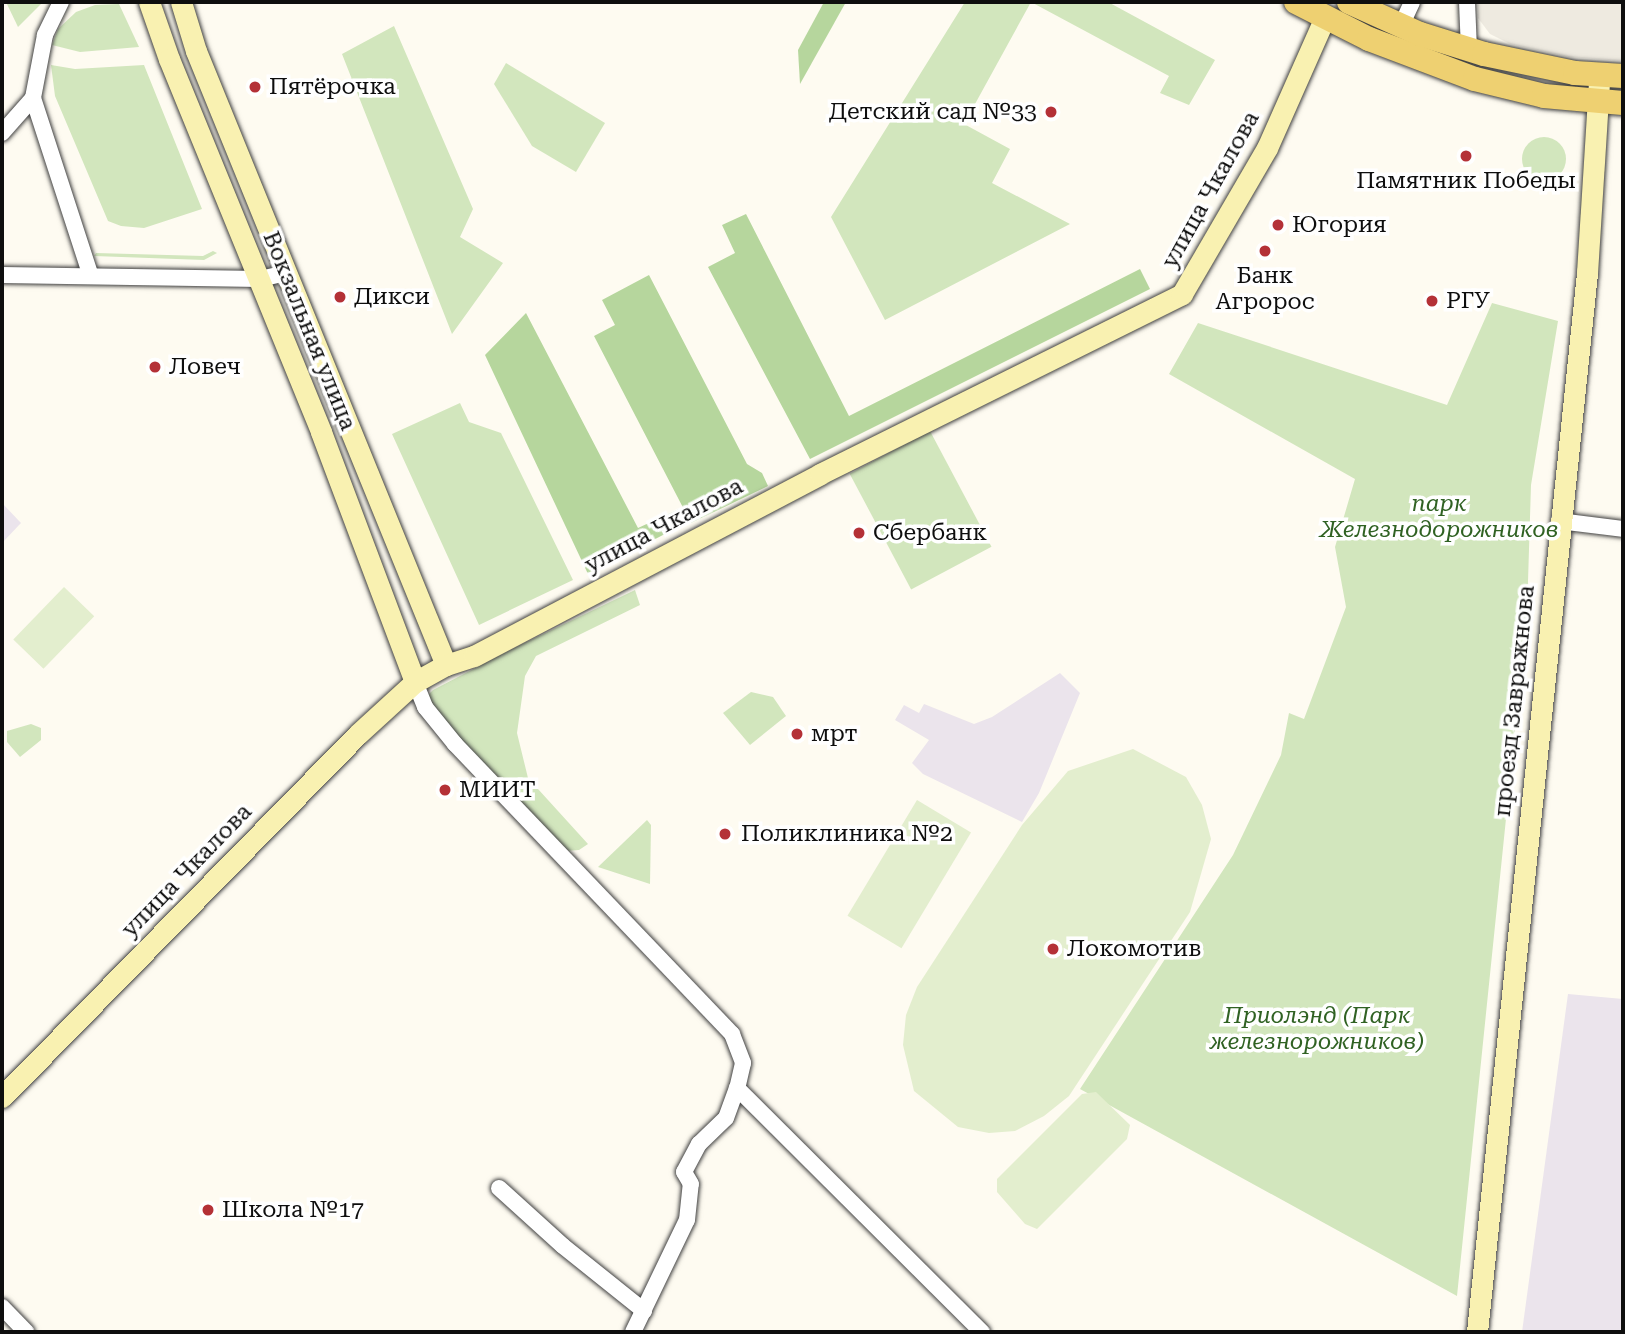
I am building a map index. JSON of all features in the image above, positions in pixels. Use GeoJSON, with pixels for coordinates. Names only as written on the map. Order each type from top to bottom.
{"type":"FeatureCollection","features":[{"type":"Feature","properties":{"kind":"main road"},"geometry":{"type":"LineString","coordinates":[[1296,2],[1413,58],[1475,79],[1544,96],[1598,103],[1623,103]]}},
{"type":"Feature","properties":{"kind":"main road"},"geometry":{"type":"LineString","coordinates":[[1349,2],[1401,26],[1469,50],[1546,68],[1611,76]]}},
{"type":"Feature","properties":{"kind":"street"},"geometry":{"type":"LineString","coordinates":[[61,2],[45,35],[33,98],[91,276]]}},
{"type":"Feature","properties":{"kind":"street","name":"Вокзальная улица"},"geometry":{"type":"LineString","coordinates":[[149,2],[169,59],[260,279],[415,682]]}},
{"type":"Feature","properties":{"kind":"street","name":"Вокзальная улица"},"geometry":{"type":"LineString","coordinates":[[181,2],[195,51],[446,664]]}},
{"type":"Feature","properties":{"kind":"street"},"geometry":{"type":"LineString","coordinates":[[1401,26],[1412,2]]}},
{"type":"Feature","properties":{"kind":"street"},"geometry":{"type":"LineString","coordinates":[[1467,2],[1469,50]]}},
{"type":"Feature","properties":{"kind":"street","name":"улица Чкалова"},"geometry":{"type":"LineString","coordinates":[[2,1097],[358,734],[415,682],[446,664],[474,656],[820,474],[1176,299],[1198,272],[1267,148],[1325,18]]}},
{"type":"Feature","properties":{"kind":"street","name":"проезд Завражнова"},"geometry":{"type":"LineString","coordinates":[[1477,1332],[1559,521],[1587,273],[1598,103],[1611,76]]}},
{"type":"Feature","properties":{"kind":"street"},"geometry":{"type":"LineString","coordinates":[[2,133],[33,98]]}},
{"type":"Feature","properties":{"kind":"street"},"geometry":{"type":"LineString","coordinates":[[2,275],[260,279],[287,273]]}},
{"type":"Feature","properties":{"kind":"street"},"geometry":{"type":"LineString","coordinates":[[1559,521],[1623,529]]}},
{"type":"Feature","properties":{"kind":"street"},"geometry":{"type":"LineString","coordinates":[[415,682],[425,707],[455,744],[732,1034],[743,1063],[726,1118],[699,1144],[684,1172],[691,1184],[687,1220],[633,1332]]}},
{"type":"Feature","properties":{"kind":"street"},"geometry":{"type":"LineString","coordinates":[[737,1088],[982,1332]]}},
{"type":"Feature","properties":{"kind":"street"},"geometry":{"type":"LineString","coordinates":[[499,1188],[563,1246],[644,1311]]}},
{"type":"Feature","properties":{"kind":"street"},"geometry":{"type":"LineString","coordinates":[[2,1307],[26,1332]]}},
{"type":"Feature","properties":{"kind":"shaded area"},"geometry":{"type":"Polygon","coordinates":[[[1478,2],[1623,2],[1623,61],[1569,57],[1510,44],[1490,34],[1478,18],[1478,2]]]}},
{"type":"Feature","properties":{"kind":"shaded area"},"geometry":{"type":"Polygon","coordinates":[[[2,503],[21,523],[2,543],[2,503]]]}},
{"type":"Feature","properties":{"kind":"shaded area"},"geometry":{"type":"Polygon","coordinates":[[[1060,673],[1080,693],[1039,793],[1022,822],[923,774],[912,763],[929,740],[895,720],[904,705],[919,713],[924,704],[974,724],[992,717],[1060,673]]]}},
{"type":"Feature","properties":{"kind":"shaded area"},"geometry":{"type":"Polygon","coordinates":[[[1568,994],[1623,999],[1623,1332],[1522,1332],[1568,994]]]}},
{"type":"Feature","properties":{"kind":"green space"},"geometry":{"type":"Polygon","coordinates":[[[6,2],[43,2],[18,27],[6,2]]]}},
{"type":"Feature","properties":{"kind":"green space"},"geometry":{"type":"Polygon","coordinates":[[[824,2],[846,2],[800,84],[798,50],[824,2]]]}},
{"type":"Feature","properties":{"kind":"green space"},"geometry":{"type":"Polygon","coordinates":[[[965,2],[1031,2],[964,124],[1010,149],[992,183],[1070,224],[885,320],[831,217],[965,2]]]}},
{"type":"Feature","properties":{"kind":"green space"},"geometry":{"type":"Polygon","coordinates":[[[1031,2],[1108,2],[1215,60],[1189,105],[1160,93],[1169,76],[1031,2]]]}},
{"type":"Feature","properties":{"kind":"green space"},"geometry":{"type":"Polygon","coordinates":[[[119,4],[139,47],[80,52],[52,45],[58,29],[76,12],[95,5],[119,4]]]}},
{"type":"Feature","properties":{"kind":"green space"},"geometry":{"type":"Polygon","coordinates":[[[394,26],[473,209],[460,237],[503,263],[452,334],[342,54],[394,26]]]}},
{"type":"Feature","properties":{"kind":"green space"},"geometry":{"type":"Polygon","coordinates":[[[506,63],[605,123],[576,172],[532,146],[494,84],[506,63]]]}},
{"type":"Feature","properties":{"kind":"green space"},"geometry":{"type":"Polygon","coordinates":[[[51,65],[75,69],[144,65],[202,209],[144,228],[121,226],[108,221],[55,96],[51,65]]]}},
{"type":"Feature","properties":{"kind":"green space"},"geometry":{"type":"Polygon","coordinates":[[[1544,137],[1559,144],[1566,159],[1559,174],[1544,181],[1529,174],[1522,159],[1529,144],[1544,137]]]}},
{"type":"Feature","properties":{"kind":"green space"},"geometry":{"type":"Polygon","coordinates":[[[746,214],[849,416],[1140,269],[1150,289],[810,459],[708,267],[735,253],[722,225],[746,214]]]}},
{"type":"Feature","properties":{"kind":"green space"},"geometry":{"type":"Polygon","coordinates":[[[213,251],[217,253],[204,260],[94,256],[96,253],[203,256],[213,251]]]}},
{"type":"Feature","properties":{"kind":"green space"},"geometry":{"type":"Polygon","coordinates":[[[649,275],[747,464],[762,473],[768,486],[691,523],[594,336],[615,325],[602,300],[649,275]]]}},
{"type":"Feature","properties":{"kind":"green space","name":"Приолэнд (Парк железнорожников)"},"geometry":{"type":"Polygon","coordinates":[[[1492,303],[1558,321],[1531,485],[1527,614],[1457,1296],[1080,1089],[1233,855],[1281,755],[1289,713],[1304,719],[1346,607],[1335,547],[1355,479],[1169,374],[1198,323],[1447,405],[1492,303]]]}},
{"type":"Feature","properties":{"kind":"green space"},"geometry":{"type":"Polygon","coordinates":[[[526,313],[638,528],[679,509],[686,523],[588,574],[485,355],[526,313]]]}},
{"type":"Feature","properties":{"kind":"green space"},"geometry":{"type":"Polygon","coordinates":[[[460,403],[469,422],[501,433],[573,580],[479,625],[392,434],[460,403]]]}},
{"type":"Feature","properties":{"kind":"green space"},"geometry":{"type":"Polygon","coordinates":[[[930,431],[992,547],[911,589],[850,474],[930,431]]]}},
{"type":"Feature","properties":{"kind":"green space"},"geometry":{"type":"Polygon","coordinates":[[[64,587],[94,616],[44,669],[13,640],[64,587]]]}},
{"type":"Feature","properties":{"kind":"green space"},"geometry":{"type":"Polygon","coordinates":[[[635,590],[640,605],[536,656],[525,676],[517,733],[528,778],[588,844],[579,850],[566,851],[435,717],[427,696],[433,690],[512,649],[635,590]]]}},
{"type":"Feature","properties":{"kind":"green space"},"geometry":{"type":"Polygon","coordinates":[[[751,692],[773,697],[786,716],[750,745],[723,713],[751,692]]]}},
{"type":"Feature","properties":{"kind":"green space"},"geometry":{"type":"Polygon","coordinates":[[[31,724],[41,728],[41,740],[20,757],[7,742],[7,731],[31,724]]]}},
{"type":"Feature","properties":{"kind":"green space","name":"Локомотив"},"geometry":{"type":"Polygon","coordinates":[[[1133,749],[1186,777],[1202,805],[1211,839],[1190,912],[1069,1096],[1044,1116],[1015,1131],[989,1133],[958,1127],[914,1091],[903,1045],[906,1015],[917,987],[1022,825],[1068,771],[1133,749]]]}},
{"type":"Feature","properties":{"kind":"green space"},"geometry":{"type":"Polygon","coordinates":[[[917,800],[971,832],[901,948],[847,916],[917,800]]]}},
{"type":"Feature","properties":{"kind":"green space"},"geometry":{"type":"Polygon","coordinates":[[[647,820],[651,825],[650,884],[598,867],[647,820]]]}},
{"type":"Feature","properties":{"kind":"green space"},"geometry":{"type":"Polygon","coordinates":[[[1096,1092],[1130,1125],[1127,1139],[1037,1229],[1025,1224],[997,1192],[997,1179],[1082,1094],[1096,1092]]]}},
{"type":"Feature","properties":{"kind":"place","name":"Пятёрочка"},"geometry":{"type":"Point","coordinates":[255,87]}},
{"type":"Feature","properties":{"kind":"place","name":"Детский сад №33"},"geometry":{"type":"Point","coordinates":[1051,112]}},
{"type":"Feature","properties":{"kind":"place","name":"Памятник Победы"},"geometry":{"type":"Point","coordinates":[1466,156]}},
{"type":"Feature","properties":{"kind":"place","name":"Югория"},"geometry":{"type":"Point","coordinates":[1278,225]}},
{"type":"Feature","properties":{"kind":"place","name":"Банк Агророс"},"geometry":{"type":"Point","coordinates":[1265,251]}},
{"type":"Feature","properties":{"kind":"place","name":"Дикси"},"geometry":{"type":"Point","coordinates":[340,297]}},
{"type":"Feature","properties":{"kind":"place","name":"РГУ"},"geometry":{"type":"Point","coordinates":[1432,301]}},
{"type":"Feature","properties":{"kind":"place","name":"Ловеч"},"geometry":{"type":"Point","coordinates":[155,367]}},
{"type":"Feature","properties":{"kind":"place","name":"Сбербанк"},"geometry":{"type":"Point","coordinates":[859,533]}},
{"type":"Feature","properties":{"kind":"place","name":"мрт"},"geometry":{"type":"Point","coordinates":[797,734]}},
{"type":"Feature","properties":{"kind":"place","name":"МИИТ"},"geometry":{"type":"Point","coordinates":[445,790]}},
{"type":"Feature","properties":{"kind":"place","name":"Поликлиника №2"},"geometry":{"type":"Point","coordinates":[725,834]}},
{"type":"Feature","properties":{"kind":"place","name":"Локомотив"},"geometry":{"type":"Point","coordinates":[1053,949]}},
{"type":"Feature","properties":{"kind":"place","name":"Школа №17"},"geometry":{"type":"Point","coordinates":[208,1210]}},
{"type":"Feature","properties":{"kind":"park label","name":"парк Железнодорожников"},"geometry":{"type":"Point","coordinates":[1439,517]}}]}
